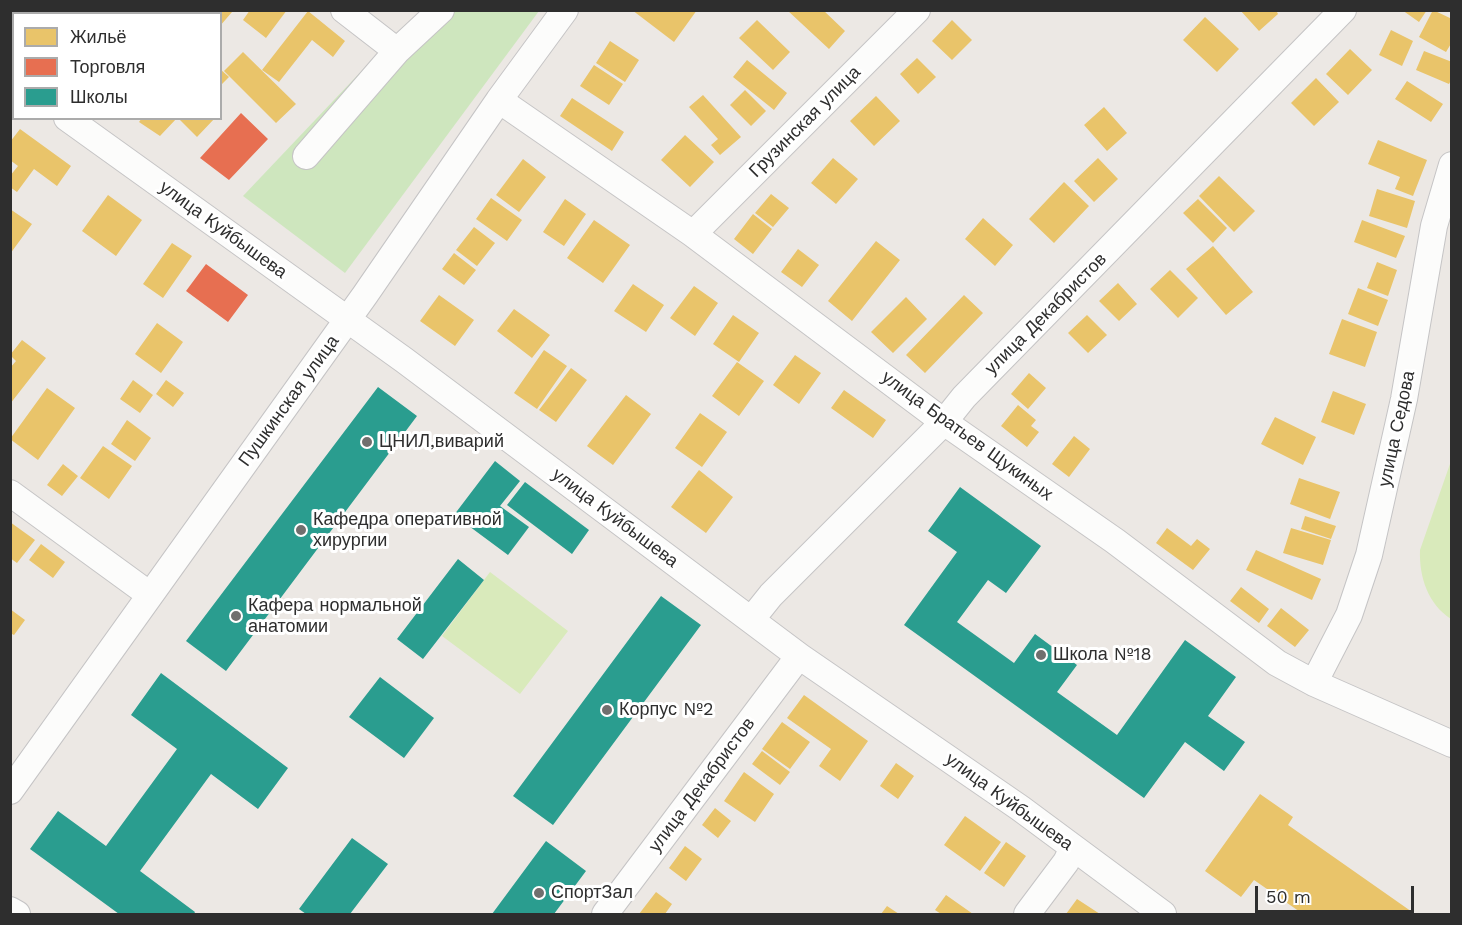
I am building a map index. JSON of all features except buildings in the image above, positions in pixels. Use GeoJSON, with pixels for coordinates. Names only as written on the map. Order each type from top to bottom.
{"type":"FeatureCollection","features":[{"type":"Feature","properties":{"kind":"street"},"geometry":{"type":"LineString","coordinates":[[344,10],[397,51]]}},
{"type":"Feature","properties":{"kind":"street"},"geometry":{"type":"LineString","coordinates":[[306,156],[397,51],[441,10]]}},
{"type":"Feature","properties":{"kind":"street","name":"Пушкинская улица"},"geometry":{"type":"LineString","coordinates":[[10,791],[348,319],[499,100],[565,10]]}},
{"type":"Feature","properties":{"kind":"street","name":"Грузинская улица"},"geometry":{"type":"LineString","coordinates":[[693,234],[917,10]]}},
{"type":"Feature","properties":{"kind":"street","name":"улица Декабристов"},"geometry":{"type":"LineString","coordinates":[[751,620],[771,595],[944,422],[964,397],[1343,10]]}},
{"type":"Feature","properties":{"kind":"street","name":"улица Братьев Щукиных"},"geometry":{"type":"LineString","coordinates":[[499,100],[693,234],[944,422],[1115,541],[1277,663],[1314,683],[1452,744]]}},
{"type":"Feature","properties":{"kind":"street","name":"улица Куйбышева"},"geometry":{"type":"LineString","coordinates":[[70,120],[348,319],[800,656],[1020,808],[1164,915]]}},
{"type":"Feature","properties":{"kind":"street","name":"улица Седова"},"geometry":{"type":"LineString","coordinates":[[1314,683],[1349,615],[1370,555],[1404,399],[1434,226],[1452,165]]}},
{"type":"Feature","properties":{"kind":"street"},"geometry":{"type":"LineString","coordinates":[[10,493],[150,595]]}},
{"type":"Feature","properties":{"kind":"street","name":"улица Декабристов"},"geometry":{"type":"LineString","coordinates":[[605,915],[800,656]]}},
{"type":"Feature","properties":{"kind":"street"},"geometry":{"type":"LineString","coordinates":[[1027,915],[1066,862],[1073,848]]}},
{"type":"Feature","properties":{"kind":"street"},"geometry":{"type":"LineString","coordinates":[[10,910],[17,915]]}},
{"type":"Feature","properties":{"kind":"green space"},"geometry":{"type":"Polygon","coordinates":[[[424,11],[539,11],[345,273],[243,196],[389,42],[424,11]]]}},
{"type":"Feature","properties":{"kind":"green space"},"geometry":{"type":"Polygon","coordinates":[[[1451,461],[1451,619],[1436,606],[1431,598],[1423,580],[1420,550],[1451,461]]]}},
{"type":"Feature","properties":{"kind":"green space"},"geometry":{"type":"Polygon","coordinates":[[[490,572],[568,631],[520,694],[442,636],[490,572]]]}},
{"type":"Feature","properties":{"kind":"place","name":"ЦНИЛ,виварий"},"geometry":{"type":"Point","coordinates":[367,442]}},
{"type":"Feature","properties":{"kind":"place","name":"Кафедра оперативной хирургии"},"geometry":{"type":"Point","coordinates":[301,530]}},
{"type":"Feature","properties":{"kind":"place","name":"Кафера нормальной анатомии"},"geometry":{"type":"Point","coordinates":[236,616]}},
{"type":"Feature","properties":{"kind":"place","name":"Школа №18"},"geometry":{"type":"Point","coordinates":[1041,655]}},
{"type":"Feature","properties":{"kind":"place","name":"Корпус №2"},"geometry":{"type":"Point","coordinates":[607,710]}},
{"type":"Feature","properties":{"kind":"place","name":"СпортЗал"},"geometry":{"type":"Point","coordinates":[539,893]}}]}
